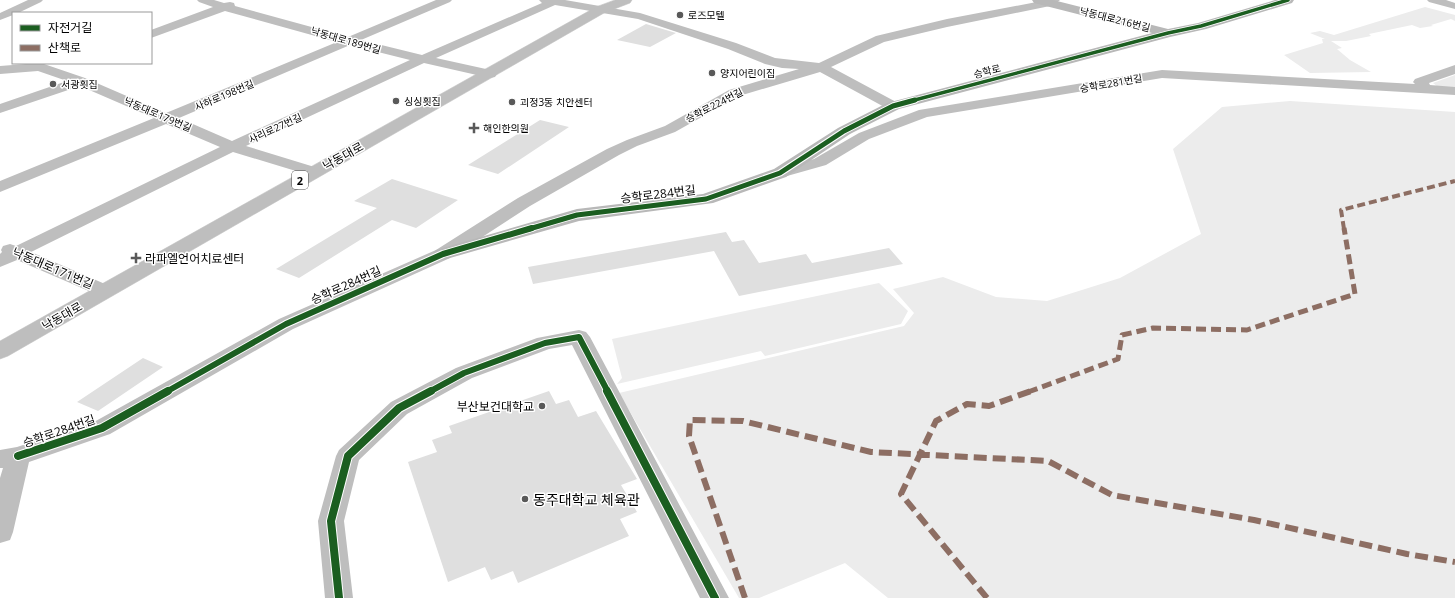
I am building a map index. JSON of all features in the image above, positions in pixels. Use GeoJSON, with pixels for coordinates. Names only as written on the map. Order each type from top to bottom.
{"type":"FeatureCollection","features":[{"type":"Feature","properties":{"kind":"main road","name":"낙동대로"},"geometry":{"type":"LineString","coordinates":[[0,351],[314,172],[490,74],[600,10],[626,0]]}},
{"type":"Feature","properties":{"kind":"street"},"geometry":{"type":"LineString","coordinates":[[0,17],[37,0]]}},
{"type":"Feature","properties":{"kind":"street","name":"낙동대로189번길"},"geometry":{"type":"LineString","coordinates":[[203,0],[224,8],[420,60],[490,74]]}},
{"type":"Feature","properties":{"kind":"street"},"geometry":{"type":"LineString","coordinates":[[152,34],[243,0]]}},
{"type":"Feature","properties":{"kind":"street","name":"사하로198번길"},"geometry":{"type":"LineString","coordinates":[[0,187],[352,41],[446,0]]}},
{"type":"Feature","properties":{"kind":"street","name":"승학로"},"geometry":{"type":"LineString","coordinates":[[706,199],[780,173],[844,131],[893,106],[1168,33],[1201,26],[1288,0]]}},
{"type":"Feature","properties":{"kind":"street"},"geometry":{"type":"LineString","coordinates":[[1433,0],[1455,6]]}},
{"type":"Feature","properties":{"kind":"street"},"geometry":{"type":"LineString","coordinates":[[549,1],[640,16],[732,46],[770,61],[782,64],[821,67],[893,106]]}},
{"type":"Feature","properties":{"kind":"street","name":"사리로27번길"},"geometry":{"type":"LineString","coordinates":[[0,262],[8,249],[549,1]]}},
{"type":"Feature","properties":{"kind":"street","name":"낙동대로216번길"},"geometry":{"type":"LineString","coordinates":[[1047,1],[1168,33]]}},
{"type":"Feature","properties":{"kind":"street","name":"승학로224번길"},"geometry":{"type":"LineString","coordinates":[[442,254],[524,202],[613,152],[632,143],[670,129],[734,93],[821,67],[880,39],[1047,1]]}},
{"type":"Feature","properties":{"kind":"street"},"geometry":{"type":"LineString","coordinates":[[39,67],[50,64]]}},
{"type":"Feature","properties":{"kind":"street","name":"낙동대로179번길"},"geometry":{"type":"LineString","coordinates":[[0,70],[39,67],[80,81],[233,147],[314,172]]}},
{"type":"Feature","properties":{"kind":"street"},"geometry":{"type":"LineString","coordinates":[[1426,89],[1420,82],[1455,68]]}},
{"type":"Feature","properties":{"kind":"street","name":"승학로281번길"},"geometry":{"type":"LineString","coordinates":[[780,173],[820,162],[864,136],[924,113],[1162,74],[1300,84],[1363,85],[1455,92]]}},
{"type":"Feature","properties":{"kind":"street"},"geometry":{"type":"LineString","coordinates":[[0,109],[80,81]]}},
{"type":"Feature","properties":{"kind":"street","name":"승학로284번길"},"geometry":{"type":"LineString","coordinates":[[9,457],[102,428],[286,324],[442,254],[578,215],[706,199]]}},
{"type":"Feature","properties":{"kind":"street","name":"낙동대로171번길"},"geometry":{"type":"LineString","coordinates":[[8,249],[105,291]]}},
{"type":"Feature","properties":{"kind":"street"},"geometry":{"type":"LineString","coordinates":[[339,598],[331,521],[348,456],[399,408],[464,373],[545,343],[579,336],[715,598]]}},
{"type":"Feature","properties":{"kind":"street"},"geometry":{"type":"LineString","coordinates":[[0,532],[9,457]]}},
{"type":"Feature","properties":{"kind":"shaded area"},"geometry":{"type":"Polygon","coordinates":[[[1425,7],[1455,15],[1455,21],[1451,19],[1431,25],[1433,26],[1420,28],[1412,25],[1369,34],[1371,36],[1346,41],[1331,41],[1342,48],[1337,49],[1350,60],[1371,72],[1310,73],[1284,55],[1323,43],[1322,39],[1325,39],[1310,33],[1320,31],[1334,35],[1425,7]]]}},
{"type":"Feature","properties":{"kind":"shaded area"},"geometry":{"type":"Polygon","coordinates":[[[1455,75],[1455,90],[1439,88],[1433,83],[1455,75]]]}},
{"type":"Feature","properties":{"kind":"shaded area"},"geometry":{"type":"Polygon","coordinates":[[[1290,101],[1455,112],[1455,598],[888,598],[845,563],[759,598],[739,598],[619,393],[904,326],[914,313],[893,289],[943,277],[996,297],[1047,301],[1120,278],[1201,234],[1173,149],[1222,107],[1290,101]]]}},
{"type":"Feature","properties":{"kind":"shaded area"},"geometry":{"type":"Polygon","coordinates":[[[879,283],[908,311],[901,324],[765,356],[761,351],[617,384],[622,378],[612,339],[879,283]]]}},
{"type":"Feature","properties":{"kind":"building"},"geometry":{"type":"Polygon","coordinates":[[[646,24],[676,33],[650,47],[617,40],[646,24]]]}},
{"type":"Feature","properties":{"kind":"building"},"geometry":{"type":"Polygon","coordinates":[[[540,120],[569,127],[498,174],[468,165],[540,120]]]}},
{"type":"Feature","properties":{"kind":"building"},"geometry":{"type":"Polygon","coordinates":[[[392,179],[458,200],[416,228],[392,220],[299,278],[276,269],[377,208],[354,201],[392,179]]]}},
{"type":"Feature","properties":{"kind":"building"},"geometry":{"type":"Polygon","coordinates":[[[726,232],[732,242],[744,240],[759,263],[806,254],[812,263],[889,248],[903,264],[739,296],[714,251],[533,284],[528,267],[726,232]]]}},
{"type":"Feature","properties":{"kind":"building"},"geometry":{"type":"Polygon","coordinates":[[[143,358],[163,367],[98,411],[77,402],[143,358]]]}},
{"type":"Feature","properties":{"kind":"building","name":"동주대학교 체육관"},"geometry":{"type":"Polygon","coordinates":[[[549,391],[556,404],[569,400],[578,417],[596,411],[637,479],[621,485],[637,512],[620,519],[629,536],[518,583],[513,571],[491,580],[485,567],[448,582],[408,462],[437,452],[432,440],[452,433],[449,426],[549,391]]]}},
{"type":"Feature","properties":{"kind":"marked path"},"geometry":{"type":"LineString","coordinates":[[987,598],[901,494],[936,421],[967,404],[989,406],[1118,359],[1122,335],[1153,328],[1247,330],[1355,294],[1341,210],[1455,181]]}},
{"type":"Feature","properties":{"kind":"marked path"},"geometry":{"type":"LineString","coordinates":[[745,598],[689,436],[690,420],[743,421],[871,452],[1048,461],[1112,495],[1254,520],[1407,554],[1455,562]]}},
{"type":"Feature","properties":{"kind":"cycle path"},"geometry":{"type":"LineString","coordinates":[[18,456],[102,428],[286,324],[443,254],[577,215],[706,199],[780,173],[844,131],[893,106],[1168,33],[1201,26],[1288,0]]}},
{"type":"Feature","properties":{"kind":"cycle path"},"geometry":{"type":"LineString","coordinates":[[339,598],[331,521],[348,456],[399,408],[464,373],[545,343],[579,337],[715,598]]}},
{"type":"Feature","properties":{"kind":"place","name":"로즈모텔"},"geometry":{"type":"Point","coordinates":[680,15]}},
{"type":"Feature","properties":{"kind":"place","name":"양지어린이집"},"geometry":{"type":"Point","coordinates":[712,73]}},
{"type":"Feature","properties":{"kind":"place","name":"서광횟집"},"geometry":{"type":"Point","coordinates":[53,84]}},
{"type":"Feature","properties":{"kind":"place","name":"싱싱횟집"},"geometry":{"type":"Point","coordinates":[396,101]}},
{"type":"Feature","properties":{"kind":"place","name":"괴정3동 치안센터"},"geometry":{"type":"Point","coordinates":[512,102]}},
{"type":"Feature","properties":{"kind":"place","name":"해인한의원"},"geometry":{"type":"Point","coordinates":[474,128]}},
{"type":"Feature","properties":{"kind":"place","name":"라파엘언어치료센터"},"geometry":{"type":"Point","coordinates":[136,258]}},
{"type":"Feature","properties":{"kind":"place","name":"부산보건대학교"},"geometry":{"type":"Point","coordinates":[542,406]}},
{"type":"Feature","properties":{"kind":"place","name":"동주대학교 체육관"},"geometry":{"type":"Point","coordinates":[525,499]}}]}
